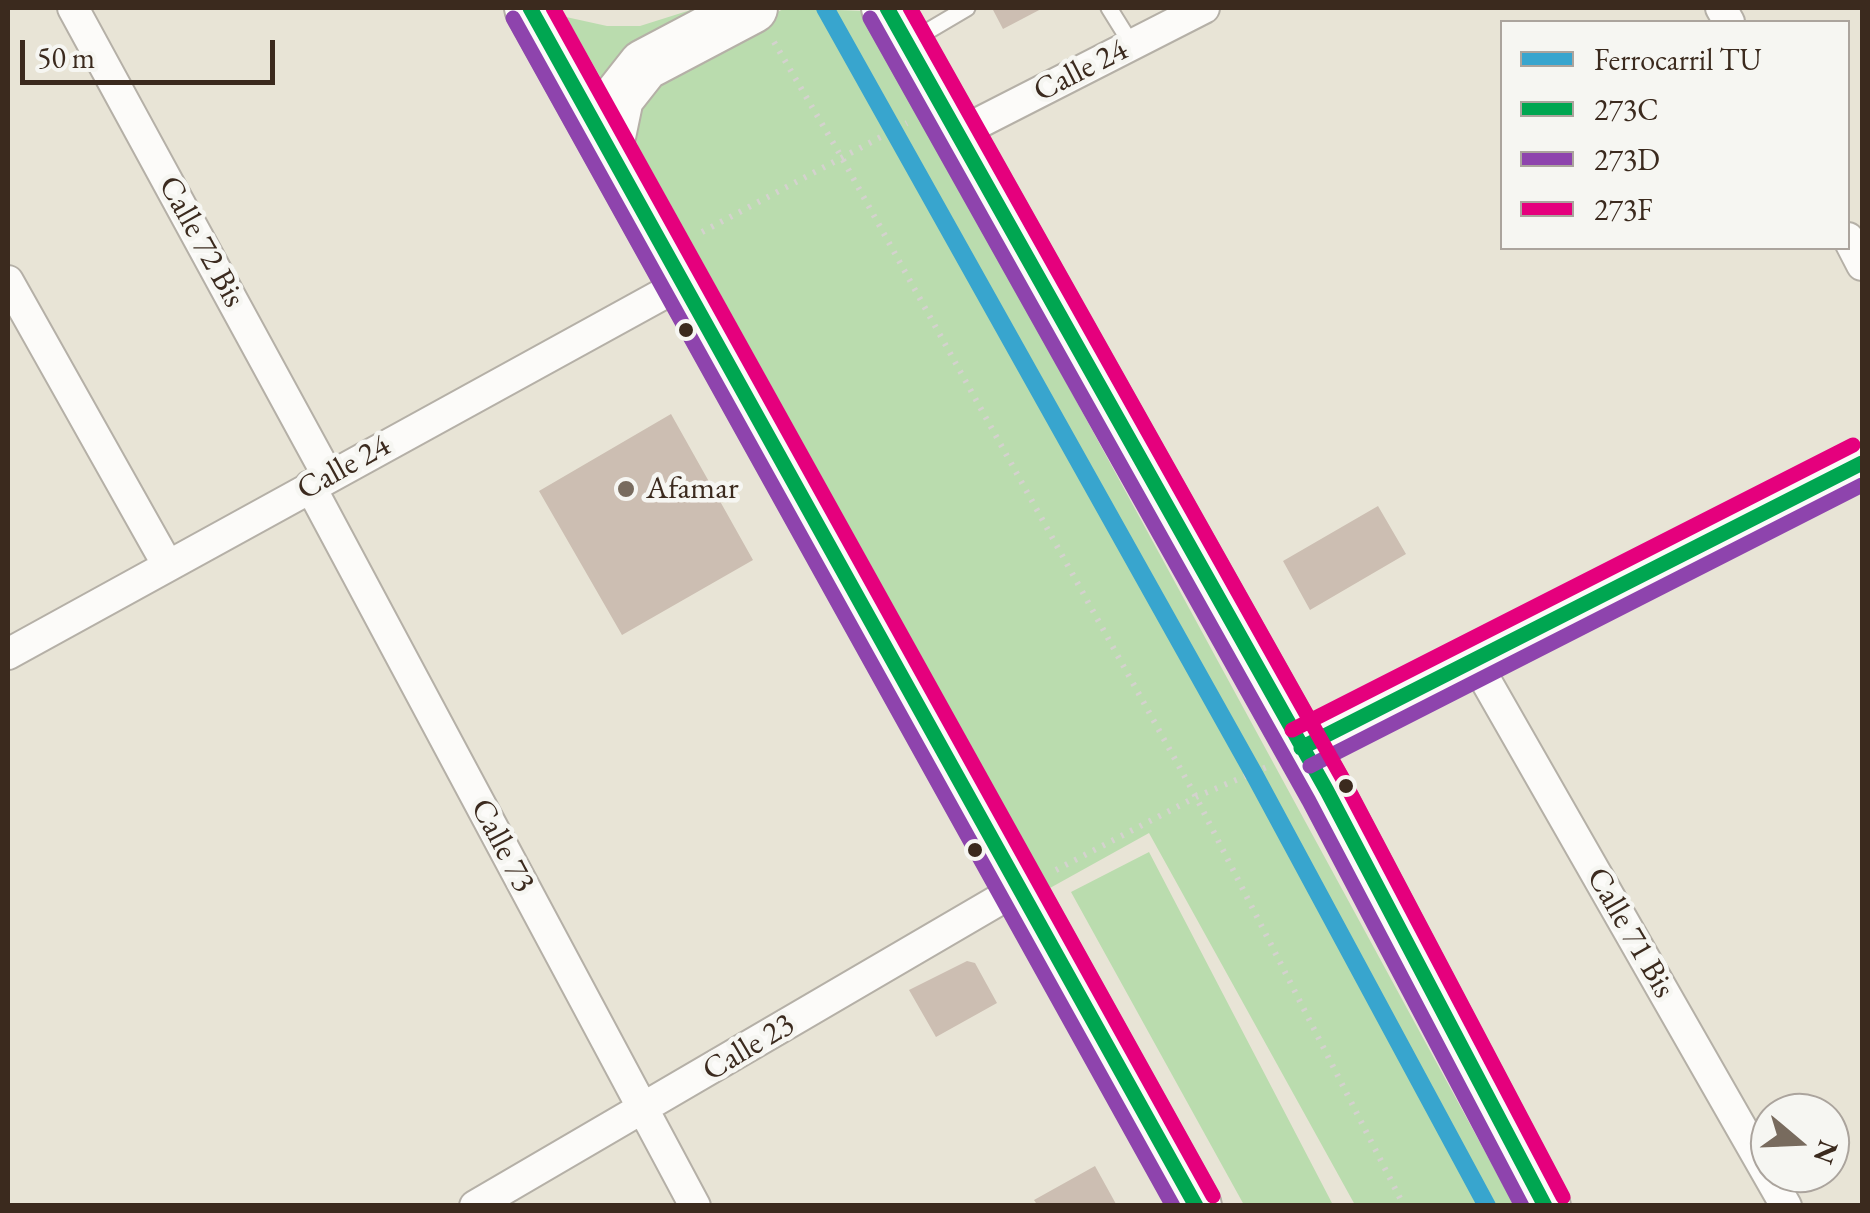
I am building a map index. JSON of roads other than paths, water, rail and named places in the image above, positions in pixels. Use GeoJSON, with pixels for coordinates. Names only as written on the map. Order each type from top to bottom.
{"type":"FeatureCollection","features":[{"type":"Feature","properties":{"kind":"highway"},"geometry":{"type":"LineString","coordinates":[[530,8],[1196,1206]]}},
{"type":"Feature","properties":{"kind":"highway"},"geometry":{"type":"LineString","coordinates":[[608,146],[618,98],[644,65],[762,24]]}},
{"type":"Feature","properties":{"kind":"highway"},"geometry":{"type":"LineString","coordinates":[[897,26],[1301,748],[1545,1206]]}},
{"type":"Feature","properties":{"kind":"street","name":"Calle 72 Bis"},"geometry":{"type":"LineString","coordinates":[[73,8],[319,481]]}},
{"type":"Feature","properties":{"kind":"street","name":"Calle 24"},"geometry":{"type":"LineString","coordinates":[[948,120],[1132,44],[1204,8]]}},
{"type":"Feature","properties":{"kind":"street"},"geometry":{"type":"LineString","coordinates":[[1850,242],[1862,266]]}},
{"type":"Feature","properties":{"kind":"street","name":"Calle 24"},"geometry":{"type":"LineString","coordinates":[[8,654],[319,481],[673,268]]}},
{"type":"Feature","properties":{"kind":"street"},"geometry":{"type":"LineString","coordinates":[[8,280],[167,564]]}},
{"type":"Feature","properties":{"kind":"street"},"geometry":{"type":"LineString","coordinates":[[1301,748],[1862,463]]}},
{"type":"Feature","properties":{"kind":"street","name":"Calle 73"},"geometry":{"type":"LineString","coordinates":[[319,481],[694,1206]]}},
{"type":"Feature","properties":{"kind":"street","name":"Calle 71 Bis"},"geometry":{"type":"LineString","coordinates":[[1474,660],[1786,1206]]}},
{"type":"Feature","properties":{"kind":"street","name":"Calle 23"},"geometry":{"type":"LineString","coordinates":[[475,1206],[1021,887]]}},
{"type":"Feature","properties":{"kind":"lane"},"geometry":{"type":"LineString","coordinates":[[897,26],[968,8]]}},
{"type":"Feature","properties":{"kind":"lane"},"geometry":{"type":"LineString","coordinates":[[1109,8],[1132,44]]}},
{"type":"Feature","properties":{"kind":"rail line","name":"TU"},"geometry":{"type":"LineString","coordinates":[[825,8],[1254,774],[1487,1206]]}},
{"type":"Feature","properties":{"kind":"place","name":"Afamar"},"geometry":{"type":"Point","coordinates":[626,489]}}]}
